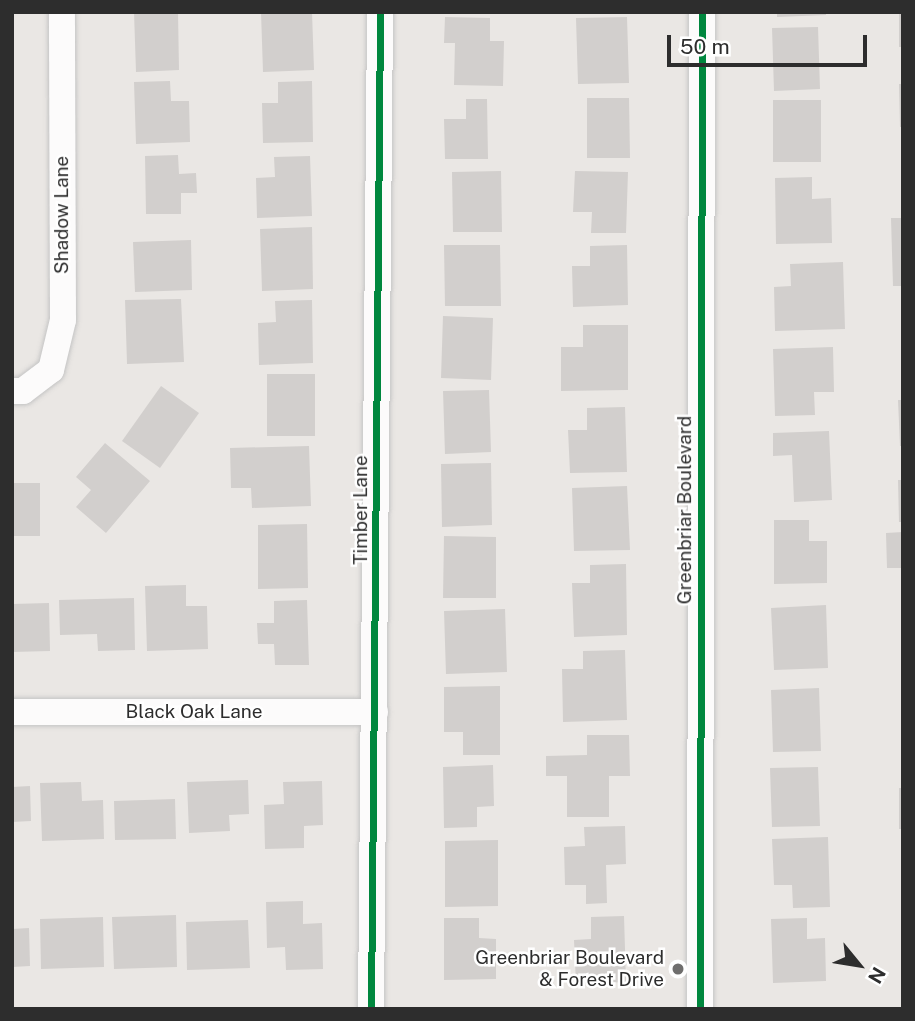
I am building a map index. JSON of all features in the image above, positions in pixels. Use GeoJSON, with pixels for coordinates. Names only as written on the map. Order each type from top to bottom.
{"type":"FeatureCollection","features":[{"type":"Feature","properties":{"kind":"street","name":"Shadow Lane"},"geometry":{"type":"LineString","coordinates":[[12,391],[23,391],[51,370],[63,320],[62,12]]}},
{"type":"Feature","properties":{"kind":"street","name":"Timber Lane"},"geometry":{"type":"LineString","coordinates":[[371,1009],[380,12]]}},
{"type":"Feature","properties":{"kind":"street","name":"Greenbriar Boulevard"},"geometry":{"type":"LineString","coordinates":[[700,1009],[702,12]]}},
{"type":"Feature","properties":{"kind":"street","name":"Black Oak Lane"},"geometry":{"type":"LineString","coordinates":[[12,712],[375,712]]}},
{"type":"Feature","properties":{"kind":"building"},"geometry":{"type":"Polygon","coordinates":[[[134,12],[178,12],[179,70],[136,72],[134,12]]]}},
{"type":"Feature","properties":{"kind":"building"},"geometry":{"type":"Polygon","coordinates":[[[261,12],[312,12],[314,70],[263,72],[261,12]]]}},
{"type":"Feature","properties":{"kind":"building"},"geometry":{"type":"Polygon","coordinates":[[[777,12],[826,12],[826,15],[777,17],[777,12]]]}},
{"type":"Feature","properties":{"kind":"building"},"geometry":{"type":"Polygon","coordinates":[[[899,12],[903,12],[903,47],[899,47],[899,12]]]}},
{"type":"Feature","properties":{"kind":"building"},"geometry":{"type":"Polygon","coordinates":[[[445,17],[490,18],[490,41],[504,41],[503,86],[454,85],[455,43],[444,43],[445,17]]]}},
{"type":"Feature","properties":{"kind":"building"},"geometry":{"type":"Polygon","coordinates":[[[627,17],[629,83],[578,84],[576,18],[627,17]]]}},
{"type":"Feature","properties":{"kind":"building"},"geometry":{"type":"Polygon","coordinates":[[[818,27],[820,89],[774,91],[772,28],[818,27]]]}},
{"type":"Feature","properties":{"kind":"building"},"geometry":{"type":"Polygon","coordinates":[[[170,81],[171,101],[189,101],[190,142],[136,144],[134,82],[170,81]]]}},
{"type":"Feature","properties":{"kind":"building"},"geometry":{"type":"Polygon","coordinates":[[[312,81],[313,142],[263,143],[262,103],[278,103],[278,82],[312,81]]]}},
{"type":"Feature","properties":{"kind":"building"},"geometry":{"type":"Polygon","coordinates":[[[899,84],[903,84],[903,127],[900,127],[899,84]]]}},
{"type":"Feature","properties":{"kind":"building"},"geometry":{"type":"Polygon","coordinates":[[[587,98],[629,98],[630,158],[587,158],[587,98]]]}},
{"type":"Feature","properties":{"kind":"building"},"geometry":{"type":"Polygon","coordinates":[[[466,99],[487,99],[488,159],[445,159],[444,119],[466,119],[466,99]]]}},
{"type":"Feature","properties":{"kind":"building"},"geometry":{"type":"Polygon","coordinates":[[[773,100],[821,100],[821,162],[773,162],[773,100]]]}},
{"type":"Feature","properties":{"kind":"building"},"geometry":{"type":"Polygon","coordinates":[[[178,155],[179,174],[196,173],[197,193],[181,193],[181,214],[146,214],[145,156],[178,155]]]}},
{"type":"Feature","properties":{"kind":"building"},"geometry":{"type":"Polygon","coordinates":[[[310,156],[312,216],[257,218],[256,178],[275,177],[274,157],[310,156]]]}},
{"type":"Feature","properties":{"kind":"building"},"geometry":{"type":"Polygon","coordinates":[[[501,171],[502,232],[453,232],[452,172],[501,171]]]}},
{"type":"Feature","properties":{"kind":"building"},"geometry":{"type":"Polygon","coordinates":[[[575,171],[628,172],[626,233],[591,233],[592,212],[573,212],[575,171]]]}},
{"type":"Feature","properties":{"kind":"building"},"geometry":{"type":"Polygon","coordinates":[[[812,177],[812,199],[831,198],[832,243],[776,244],[775,178],[812,177]]]}},
{"type":"Feature","properties":{"kind":"building"},"geometry":{"type":"Polygon","coordinates":[[[891,218],[903,218],[903,286],[893,286],[891,218]]]}},
{"type":"Feature","properties":{"kind":"building"},"geometry":{"type":"Polygon","coordinates":[[[312,227],[313,289],[262,291],[260,229],[312,227]]]}},
{"type":"Feature","properties":{"kind":"building"},"geometry":{"type":"Polygon","coordinates":[[[191,240],[192,290],[135,292],[133,242],[191,240]]]}},
{"type":"Feature","properties":{"kind":"building"},"geometry":{"type":"Polygon","coordinates":[[[444,245],[500,245],[501,306],[445,306],[444,245]]]}},
{"type":"Feature","properties":{"kind":"building"},"geometry":{"type":"Polygon","coordinates":[[[627,245],[628,305],[573,307],[572,266],[590,266],[590,246],[627,245]]]}},
{"type":"Feature","properties":{"kind":"building"},"geometry":{"type":"Polygon","coordinates":[[[843,262],[845,329],[775,331],[774,287],[791,286],[790,264],[843,262]]]}},
{"type":"Feature","properties":{"kind":"building"},"geometry":{"type":"Polygon","coordinates":[[[181,299],[184,362],[127,364],[125,300],[181,299]]]}},
{"type":"Feature","properties":{"kind":"building"},"geometry":{"type":"Polygon","coordinates":[[[312,300],[313,363],[259,365],[258,323],[276,322],[275,301],[312,300]]]}},
{"type":"Feature","properties":{"kind":"building"},"geometry":{"type":"Polygon","coordinates":[[[443,316],[493,318],[491,380],[441,378],[443,316]]]}},
{"type":"Feature","properties":{"kind":"building"},"geometry":{"type":"Polygon","coordinates":[[[583,325],[628,325],[628,390],[561,391],[561,347],[583,347],[583,325]]]}},
{"type":"Feature","properties":{"kind":"building"},"geometry":{"type":"Polygon","coordinates":[[[833,347],[834,392],[814,392],[815,415],[775,416],[773,349],[833,347]]]}},
{"type":"Feature","properties":{"kind":"building"},"geometry":{"type":"Polygon","coordinates":[[[267,374],[315,374],[315,436],[267,436],[267,374]]]}},
{"type":"Feature","properties":{"kind":"building"},"geometry":{"type":"Polygon","coordinates":[[[161,386],[199,413],[160,468],[122,441],[161,386]]]}},
{"type":"Feature","properties":{"kind":"building"},"geometry":{"type":"Polygon","coordinates":[[[489,390],[491,452],[445,454],[443,391],[489,390]]]}},
{"type":"Feature","properties":{"kind":"building"},"geometry":{"type":"Polygon","coordinates":[[[898,400],[903,400],[903,446],[900,446],[898,400]]]}},
{"type":"Feature","properties":{"kind":"building"},"geometry":{"type":"Polygon","coordinates":[[[625,407],[627,472],[570,473],[568,430],[587,430],[587,408],[625,407]]]}},
{"type":"Feature","properties":{"kind":"building"},"geometry":{"type":"Polygon","coordinates":[[[829,431],[832,500],[794,502],[792,455],[773,456],[773,433],[829,431]]]}},
{"type":"Feature","properties":{"kind":"building"},"geometry":{"type":"Polygon","coordinates":[[[105,443],[150,481],[106,533],[76,507],[91,490],[76,477],[105,443]]]}},
{"type":"Feature","properties":{"kind":"building"},"geometry":{"type":"Polygon","coordinates":[[[309,446],[311,506],[252,508],[251,488],[231,488],[230,448],[309,446]]]}},
{"type":"Feature","properties":{"kind":"building"},"geometry":{"type":"Polygon","coordinates":[[[491,463],[492,525],[442,527],[441,464],[491,463]]]}},
{"type":"Feature","properties":{"kind":"building"},"geometry":{"type":"Polygon","coordinates":[[[898,480],[903,480],[903,522],[899,522],[898,480]]]}},
{"type":"Feature","properties":{"kind":"building"},"geometry":{"type":"Polygon","coordinates":[[[12,483],[40,483],[40,536],[12,536],[12,483]]]}},
{"type":"Feature","properties":{"kind":"building"},"geometry":{"type":"Polygon","coordinates":[[[627,486],[630,550],[574,551],[572,488],[627,486]]]}},
{"type":"Feature","properties":{"kind":"building"},"geometry":{"type":"Polygon","coordinates":[[[774,520],[809,520],[809,541],[827,541],[827,583],[774,584],[774,520]]]}},
{"type":"Feature","properties":{"kind":"building"},"geometry":{"type":"Polygon","coordinates":[[[307,524],[308,588],[258,589],[258,525],[307,524]]]}},
{"type":"Feature","properties":{"kind":"building"},"geometry":{"type":"Polygon","coordinates":[[[903,532],[903,568],[887,568],[886,533],[903,532]]]}},
{"type":"Feature","properties":{"kind":"building"},"geometry":{"type":"Polygon","coordinates":[[[444,536],[496,537],[496,598],[443,598],[444,536]]]}},
{"type":"Feature","properties":{"kind":"building"},"geometry":{"type":"Polygon","coordinates":[[[626,564],[627,635],[574,637],[572,583],[590,583],[590,565],[626,564]]]}},
{"type":"Feature","properties":{"kind":"building"},"geometry":{"type":"Polygon","coordinates":[[[186,585],[186,606],[207,606],[208,649],[147,651],[145,586],[186,585]]]}},
{"type":"Feature","properties":{"kind":"building"},"geometry":{"type":"Polygon","coordinates":[[[134,598],[135,650],[98,651],[97,634],[60,635],[59,600],[134,598]]]}},
{"type":"Feature","properties":{"kind":"building"},"geometry":{"type":"Polygon","coordinates":[[[307,600],[309,665],[275,665],[274,644],[258,644],[257,623],[274,623],[274,601],[307,600]]]}},
{"type":"Feature","properties":{"kind":"building"},"geometry":{"type":"Polygon","coordinates":[[[49,603],[50,651],[12,652],[12,604],[49,603]]]}},
{"type":"Feature","properties":{"kind":"building"},"geometry":{"type":"Polygon","coordinates":[[[826,605],[828,668],[774,670],[771,608],[826,605]]]}},
{"type":"Feature","properties":{"kind":"building"},"geometry":{"type":"Polygon","coordinates":[[[505,609],[507,672],[446,674],[444,611],[505,609]]]}},
{"type":"Feature","properties":{"kind":"building"},"geometry":{"type":"Polygon","coordinates":[[[625,650],[627,720],[563,722],[562,669],[583,669],[583,651],[625,650]]]}},
{"type":"Feature","properties":{"kind":"building"},"geometry":{"type":"Polygon","coordinates":[[[500,686],[500,755],[463,755],[463,732],[444,732],[444,687],[500,686]]]}},
{"type":"Feature","properties":{"kind":"building"},"geometry":{"type":"Polygon","coordinates":[[[819,688],[821,751],[773,752],[771,690],[819,688]]]}},
{"type":"Feature","properties":{"kind":"building"},"geometry":{"type":"Polygon","coordinates":[[[587,735],[629,735],[630,776],[609,776],[609,817],[567,817],[567,776],[546,776],[546,756],[587,755],[587,735]]]}},
{"type":"Feature","properties":{"kind":"building"},"geometry":{"type":"Polygon","coordinates":[[[493,765],[494,806],[477,807],[477,827],[444,828],[443,767],[493,765]]]}},
{"type":"Feature","properties":{"kind":"building"},"geometry":{"type":"Polygon","coordinates":[[[818,767],[820,826],[772,827],[770,768],[818,767]]]}},
{"type":"Feature","properties":{"kind":"building"},"geometry":{"type":"Polygon","coordinates":[[[248,780],[249,814],[229,815],[230,831],[189,833],[187,782],[248,780]]]}},
{"type":"Feature","properties":{"kind":"building"},"geometry":{"type":"Polygon","coordinates":[[[322,781],[323,825],[304,826],[304,848],[265,849],[264,805],[284,804],[283,782],[322,781]]]}},
{"type":"Feature","properties":{"kind":"building"},"geometry":{"type":"Polygon","coordinates":[[[81,782],[82,801],[103,800],[104,839],[42,841],[40,783],[81,782]]]}},
{"type":"Feature","properties":{"kind":"building"},"geometry":{"type":"Polygon","coordinates":[[[30,786],[31,821],[12,822],[12,787],[30,786]]]}},
{"type":"Feature","properties":{"kind":"building"},"geometry":{"type":"Polygon","coordinates":[[[899,788],[903,788],[903,829],[899,829],[899,788]]]}},
{"type":"Feature","properties":{"kind":"building"},"geometry":{"type":"Polygon","coordinates":[[[175,799],[176,839],[115,840],[114,801],[175,799]]]}},
{"type":"Feature","properties":{"kind":"building"},"geometry":{"type":"Polygon","coordinates":[[[625,826],[626,864],[606,865],[607,903],[586,904],[586,885],[565,885],[564,847],[585,846],[584,827],[625,826]]]}},
{"type":"Feature","properties":{"kind":"building"},"geometry":{"type":"Polygon","coordinates":[[[828,837],[830,907],[793,908],[792,885],[774,885],[772,839],[828,837]]]}},
{"type":"Feature","properties":{"kind":"building"},"geometry":{"type":"Polygon","coordinates":[[[498,840],[498,906],[445,907],[445,841],[498,840]]]}},
{"type":"Feature","properties":{"kind":"building"},"geometry":{"type":"Polygon","coordinates":[[[303,901],[303,924],[322,923],[323,969],[286,970],[285,947],[267,948],[266,902],[303,901]]]}},
{"type":"Feature","properties":{"kind":"building"},"geometry":{"type":"Polygon","coordinates":[[[176,915],[177,967],[114,969],[112,917],[176,915]]]}},
{"type":"Feature","properties":{"kind":"building"},"geometry":{"type":"Polygon","coordinates":[[[624,916],[626,982],[576,984],[574,940],[591,939],[591,917],[624,916]]]}},
{"type":"Feature","properties":{"kind":"building"},"geometry":{"type":"Polygon","coordinates":[[[103,917],[104,967],[41,969],[40,919],[103,917]]]}},
{"type":"Feature","properties":{"kind":"building"},"geometry":{"type":"Polygon","coordinates":[[[444,918],[479,918],[479,938],[496,939],[496,979],[444,980],[444,918]]]}},
{"type":"Feature","properties":{"kind":"building"},"geometry":{"type":"Polygon","coordinates":[[[807,918],[807,939],[825,938],[826,981],[773,983],[771,919],[807,918]]]}},
{"type":"Feature","properties":{"kind":"building"},"geometry":{"type":"Polygon","coordinates":[[[248,920],[250,968],[187,970],[186,922],[248,920]]]}},
{"type":"Feature","properties":{"kind":"building"},"geometry":{"type":"Polygon","coordinates":[[[29,928],[30,966],[12,967],[12,929],[29,928]]]}},
{"type":"Feature","properties":{"kind":"cycle path"},"geometry":{"type":"LineString","coordinates":[[371,1009],[380,12]]}},
{"type":"Feature","properties":{"kind":"cycle path"},"geometry":{"type":"LineString","coordinates":[[700,1009],[702,12]]}},
{"type":"Feature","properties":{"kind":"place","name":"Greenbriar Boulevard & Forest Drive"},"geometry":{"type":"Point","coordinates":[678,969]}}]}
